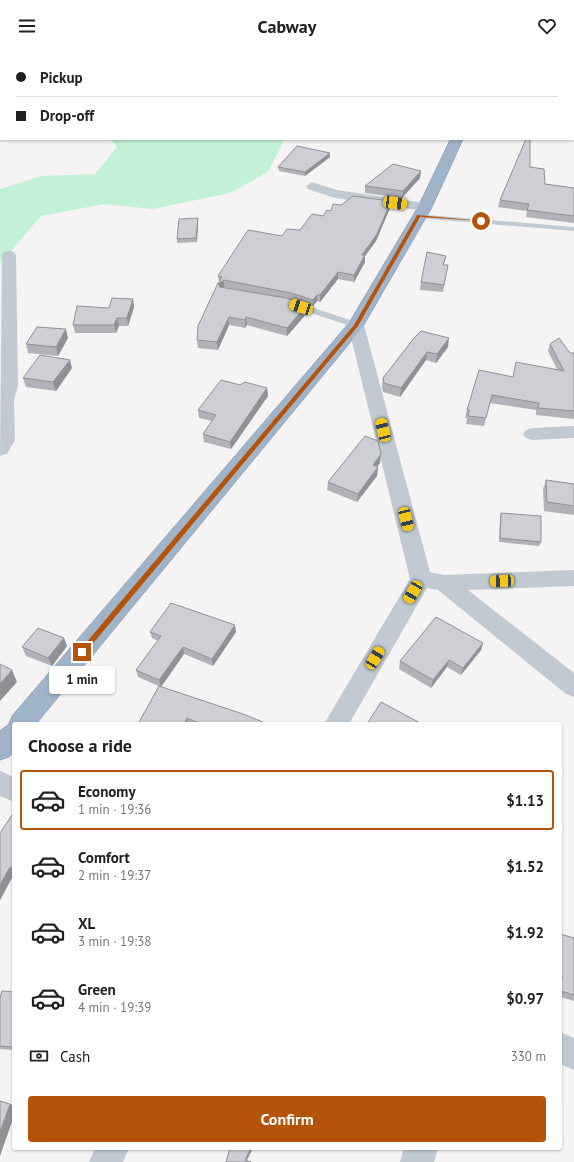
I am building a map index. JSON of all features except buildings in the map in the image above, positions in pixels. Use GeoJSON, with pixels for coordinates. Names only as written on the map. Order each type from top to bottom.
{"type":"FeatureCollection","features":[{"type":"Feature","properties":{"kind":"highway"},"geometry":{"type":"LineString","coordinates":[[23,722],[356,325],[422,212],[457,140]]}},
{"type":"Feature","properties":{"kind":"highway"},"geometry":{"type":"LineString","coordinates":[[0,750],[12,735]]}},
{"type":"Feature","properties":{"kind":"street"},"geometry":{"type":"LineString","coordinates":[[312,186],[335,194],[422,212]]}},
{"type":"Feature","properties":{"kind":"street"},"geometry":{"type":"LineString","coordinates":[[0,450],[6,440],[5,400],[9,386],[9,255]]}},
{"type":"Feature","properties":{"kind":"street"},"geometry":{"type":"LineString","coordinates":[[337,722],[421,579],[356,325]]}},
{"type":"Feature","properties":{"kind":"street"},"geometry":{"type":"LineString","coordinates":[[532,434],[574,432]]}},
{"type":"Feature","properties":{"kind":"street"},"geometry":{"type":"LineString","coordinates":[[421,579],[444,583],[574,578]]}},
{"type":"Feature","properties":{"kind":"street"},"geometry":{"type":"LineString","coordinates":[[444,583],[574,687]]}},
{"type":"Feature","properties":{"kind":"street"},"geometry":{"type":"LineString","coordinates":[[0,783],[12,789]]}},
{"type":"Feature","properties":{"kind":"street"},"geometry":{"type":"LineString","coordinates":[[562,1049],[574,1054]]}},
{"type":"Feature","properties":{"kind":"street"},"geometry":{"type":"LineString","coordinates":[[106,1162],[111,1150]]}},
{"type":"Feature","properties":{"kind":"street"},"geometry":{"type":"LineString","coordinates":[[417,1162],[420,1150]]}},
{"type":"Feature","properties":{"kind":"lane"},"geometry":{"type":"LineString","coordinates":[[422,212],[574,228]]}},
{"type":"Feature","properties":{"kind":"lane"},"geometry":{"type":"LineString","coordinates":[[280,301],[356,325]]}},
{"type":"Feature","properties":{"kind":"green space"},"geometry":{"type":"Polygon","coordinates":[[[111,140],[284,140],[268,172],[230,193],[152,209],[105,204],[41,216],[0,264],[0,189],[41,176],[95,174],[117,147],[111,140]]]}},
{"type":"Feature","properties":{"kind":"route"},"geometry":{"type":"LineString","coordinates":[[82,652],[356,325],[418,216],[481,221]]}}]}
